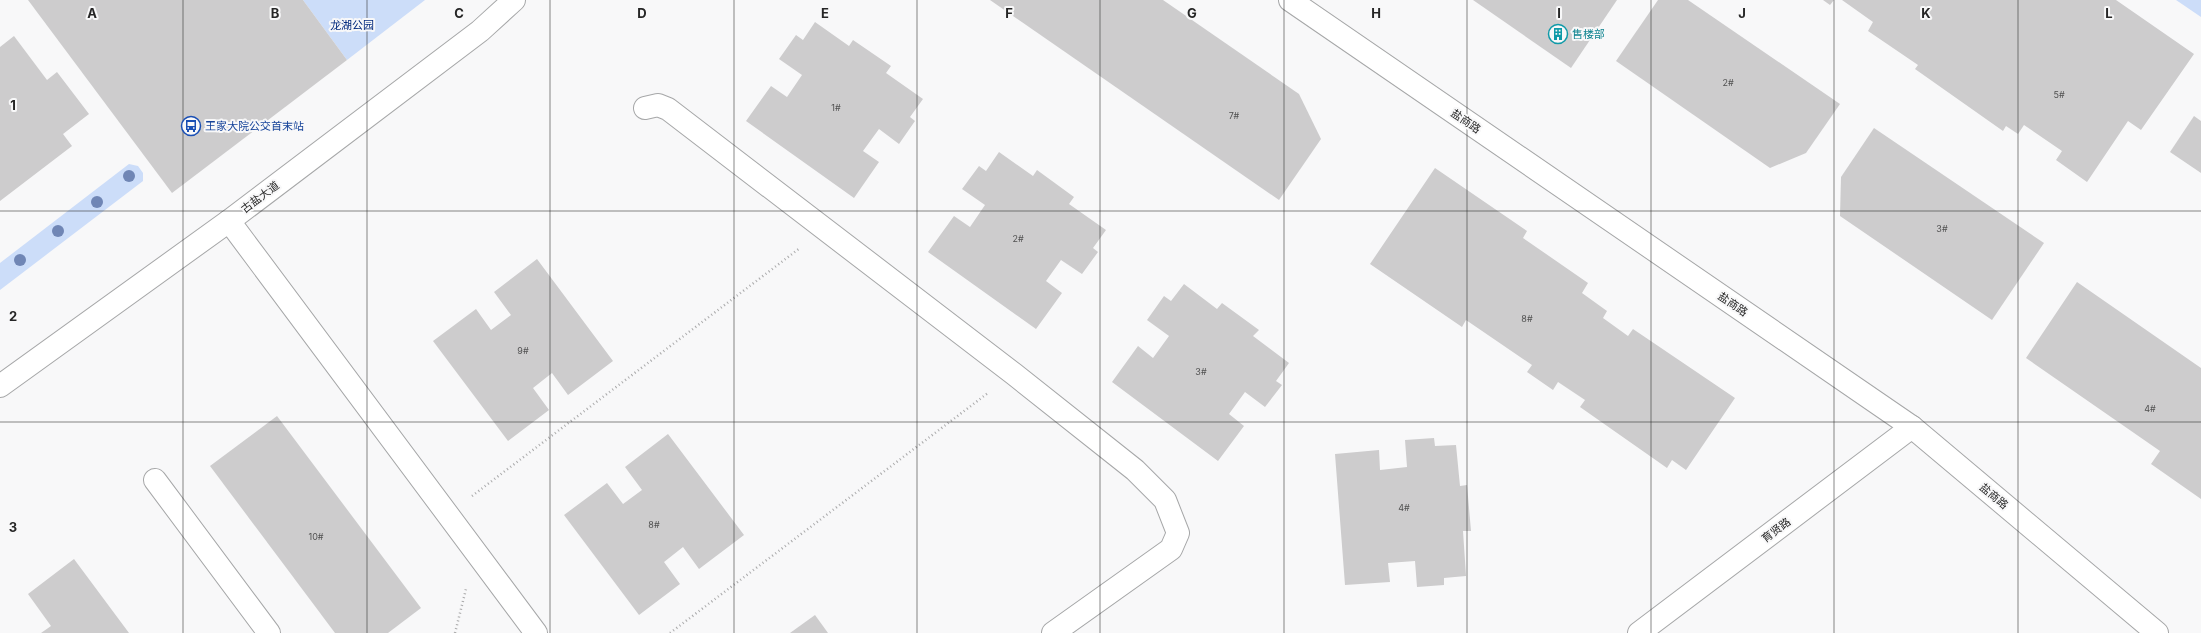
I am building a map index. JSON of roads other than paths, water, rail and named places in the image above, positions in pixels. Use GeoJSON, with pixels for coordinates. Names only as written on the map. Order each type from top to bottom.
{"type":"FeatureCollection","features":[{"type":"Feature","properties":{"kind":"street","name":"古盐大道"},"geometry":{"type":"LineString","coordinates":[[0,386],[229,221],[480,31],[514,0]]}},
{"type":"Feature","properties":{"kind":"street","name":"盐商路"},"geometry":{"type":"LineString","coordinates":[[1290,0],[1912,427],[2157,633]]}},
{"type":"Feature","properties":{"kind":"street"},"geometry":{"type":"LineString","coordinates":[[645,108],[658,105],[668,109],[1014,374],[1135,470],[1165,500],[1178,533],[1171,549],[1052,633]]}},
{"type":"Feature","properties":{"kind":"street"},"geometry":{"type":"LineString","coordinates":[[229,221],[536,633]]}},
{"type":"Feature","properties":{"kind":"street","name":"育贤路"},"geometry":{"type":"LineString","coordinates":[[1639,633],[1912,427]]}},
{"type":"Feature","properties":{"kind":"street"},"geometry":{"type":"LineString","coordinates":[[154,480],[269,633]]}},
{"type":"Feature","properties":{"kind":"place","name":"售楼部"},"geometry":{"type":"Point","coordinates":[1558,34]}},
{"type":"Feature","properties":{"kind":"place","name":"王家大院公交首末站"},"geometry":{"type":"Point","coordinates":[191,126]}},
{"type":"Feature","properties":{"kind":"park label","name":"龙湖公园"},"geometry":{"type":"Point","coordinates":[352,25]}}]}
